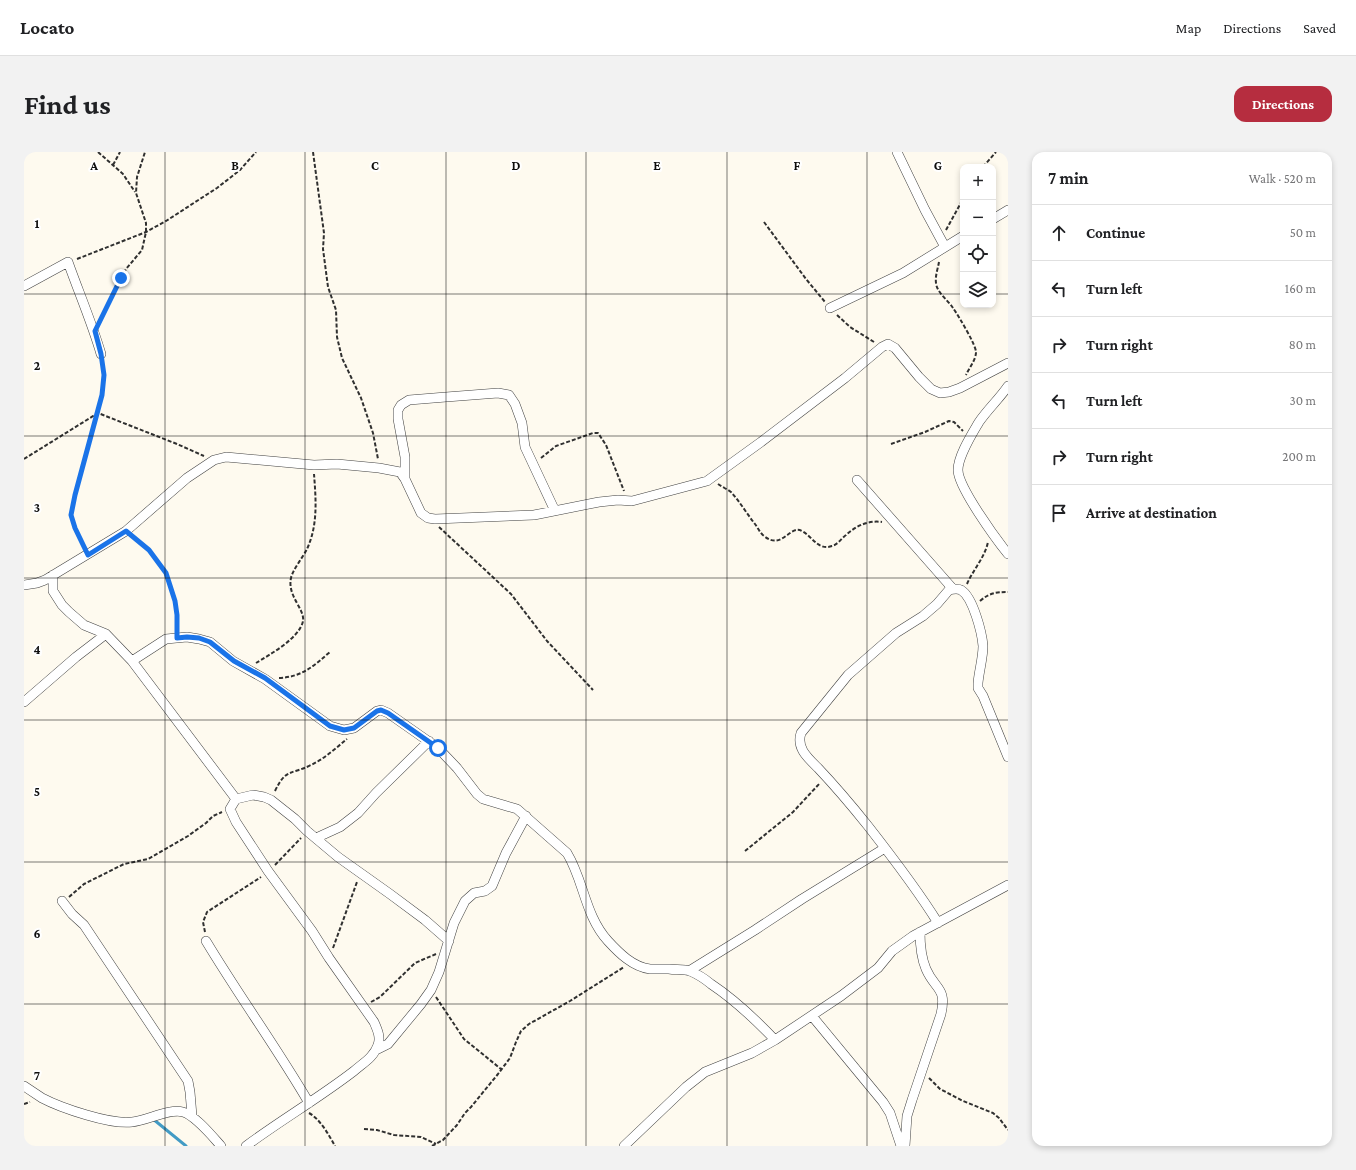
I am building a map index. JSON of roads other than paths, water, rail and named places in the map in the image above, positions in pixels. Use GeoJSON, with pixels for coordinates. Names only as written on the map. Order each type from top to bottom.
{"type":"FeatureCollection","features":[{"type":"Feature","properties":{"kind":"street"},"geometry":{"type":"LineString","coordinates":[[897,152],[942,245]]}},
{"type":"Feature","properties":{"kind":"street"},"geometry":{"type":"LineString","coordinates":[[996,217],[1008,210]]}},
{"type":"Feature","properties":{"kind":"street"},"geometry":{"type":"LineString","coordinates":[[830,308],[903,272],[942,245],[960,237]]}},
{"type":"Feature","properties":{"kind":"street"},"geometry":{"type":"LineString","coordinates":[[24,286],[68,262],[78,292],[95,331],[101,354]]}},
{"type":"Feature","properties":{"kind":"street"},"geometry":{"type":"LineString","coordinates":[[24,585],[37,583],[53,575],[126,531],[187,478],[214,460],[226,457],[266,462],[314,465],[337,464],[379,468],[400,472],[405,479],[421,513],[428,518],[534,515],[599,502],[618,500],[632,502],[707,481],[761,442],[845,378],[882,347],[888,344],[895,348],[931,389],[940,393],[949,392],[960,388],[1008,363],[1008,367]]}},
{"type":"Feature","properties":{"kind":"street"},"geometry":{"type":"LineString","coordinates":[[1008,386],[980,421],[960,460],[958,469],[960,479],[991,531],[1008,554]]}},
{"type":"Feature","properties":{"kind":"street"},"geometry":{"type":"LineString","coordinates":[[405,479],[405,457],[398,419],[398,410],[401,405],[409,400],[498,393],[509,395],[515,404],[522,423],[525,447],[555,511]]}},
{"type":"Feature","properties":{"kind":"street"},"geometry":{"type":"LineString","coordinates":[[857,480],[973,607],[982,634],[983,648],[978,688],[983,696],[1008,757]]}},
{"type":"Feature","properties":{"kind":"street"},"geometry":{"type":"LineString","coordinates":[[53,575],[53,591],[62,605],[84,625],[106,634],[132,661],[236,799]]}},
{"type":"Feature","properties":{"kind":"street"},"geometry":{"type":"LineString","coordinates":[[938,923],[920,893],[885,848],[826,776],[801,749],[799,738],[801,732],[848,675],[896,633],[923,616],[937,604],[946,593],[958,590]]}},
{"type":"Feature","properties":{"kind":"street"},"geometry":{"type":"LineString","coordinates":[[24,702],[76,657],[106,634]]}},
{"type":"Feature","properties":{"kind":"street"},"geometry":{"type":"LineString","coordinates":[[132,661],[166,639],[187,637],[199,638],[210,642],[234,661],[265,678],[330,726],[344,730],[354,728],[377,711],[381,710],[388,713],[438,748],[457,768],[477,794],[484,799],[517,809],[567,853],[572,862],[586,903],[596,924],[607,941],[631,962],[637,966],[689,971],[729,996],[753,1017],[775,1040]]}},
{"type":"Feature","properties":{"kind":"street"},"geometry":{"type":"LineString","coordinates":[[316,838],[340,827],[358,813],[376,793],[429,741]]}},
{"type":"Feature","properties":{"kind":"street"},"geometry":{"type":"LineString","coordinates":[[246,1146],[331,1089],[372,1056],[376,1050],[380,1038],[377,1029],[363,1006],[312,931],[268,872],[236,822],[230,808],[236,799],[253,795],[271,800],[338,857],[361,872],[425,920],[448,945]]}},
{"type":"Feature","properties":{"kind":"street"},"geometry":{"type":"LineString","coordinates":[[376,1050],[388,1044],[431,990],[439,972],[454,923],[465,901],[474,893],[489,889],[495,882],[506,853],[526,816]]}},
{"type":"Feature","properties":{"kind":"street"},"geometry":{"type":"LineString","coordinates":[[689,971],[755,930],[802,898],[885,848]]}},
{"type":"Feature","properties":{"kind":"street"},"geometry":{"type":"LineString","coordinates":[[624,1146],[686,1087],[705,1072],[752,1053],[775,1040],[812,1016],[878,968],[892,951],[913,936],[1008,885]]}},
{"type":"Feature","properties":{"kind":"street"},"geometry":{"type":"LineString","coordinates":[[62,901],[72,914],[84,925],[188,1081],[192,1116]]}},
{"type":"Feature","properties":{"kind":"street"},"geometry":{"type":"LineString","coordinates":[[905,1146],[907,1116],[944,1003],[943,994],[927,971],[923,961],[920,932]]}},
{"type":"Feature","properties":{"kind":"street"},"geometry":{"type":"LineString","coordinates":[[206,940],[251,1013],[291,1072],[309,1103]]}},
{"type":"Feature","properties":{"kind":"street"},"geometry":{"type":"LineString","coordinates":[[812,1016],[883,1102],[890,1113],[901,1146]]}},
{"type":"Feature","properties":{"kind":"street"},"geometry":{"type":"LineString","coordinates":[[24,1086],[50,1101],[112,1121],[132,1122],[172,1112],[182,1112],[192,1116],[221,1146]]}},
{"type":"Feature","properties":{"kind":"waterway"},"geometry":{"type":"LineString","coordinates":[[153,1119],[186,1146]]}}]}
